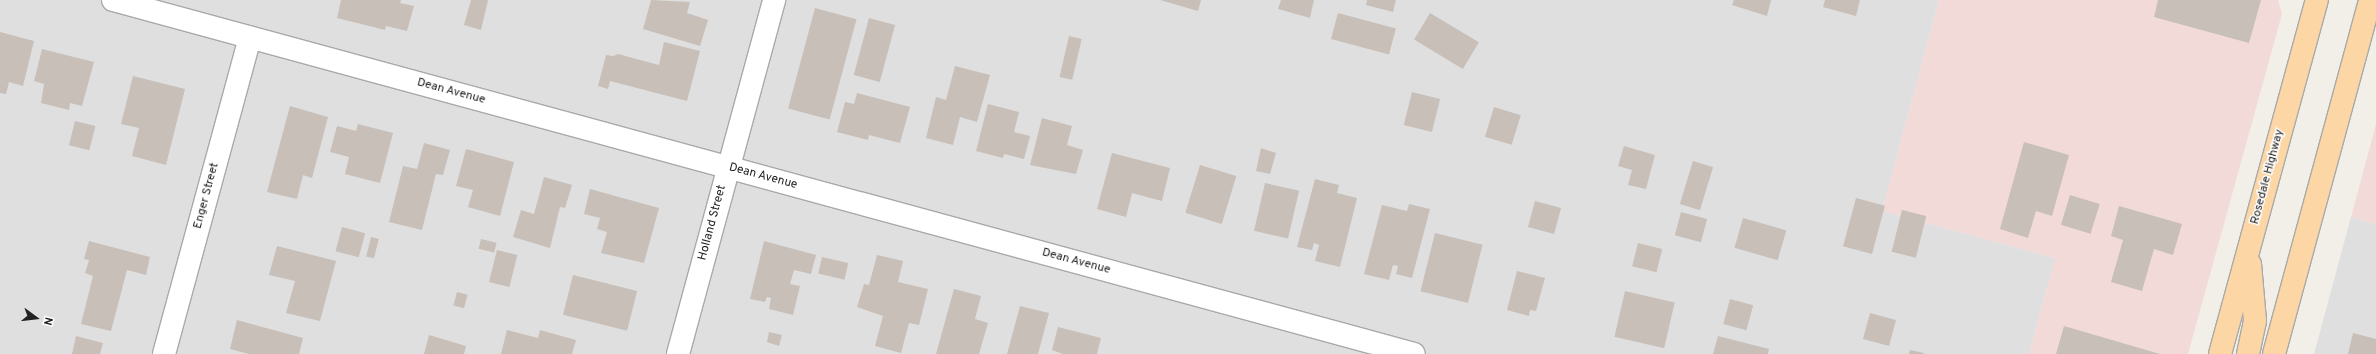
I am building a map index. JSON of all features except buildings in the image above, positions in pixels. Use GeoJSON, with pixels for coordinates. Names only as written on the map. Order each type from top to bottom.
{"type":"FeatureCollection","features":[{"type":"Feature","properties":{"kind":"main road","name":"Rosedale Highway"},"geometry":{"type":"LineString","coordinates":[[2220,354],[2317,0]]}},
{"type":"Feature","properties":{"kind":"main road"},"geometry":{"type":"LineString","coordinates":[[2274,354],[2370,0]]}},
{"type":"Feature","properties":{"kind":"main road"},"geometry":{"type":"LineString","coordinates":[[2248,354],[2255,321],[2249,249]]}},
{"type":"Feature","properties":{"kind":"street","name":"Dean Avenue"},"geometry":{"type":"LineString","coordinates":[[113,0],[1414,354]]}},
{"type":"Feature","properties":{"kind":"street","name":"Holland Street"},"geometry":{"type":"LineString","coordinates":[[678,354],[774,0]]}},
{"type":"Feature","properties":{"kind":"street","name":"Enger Street"},"geometry":{"type":"LineString","coordinates":[[164,354],[250,37]]}},
{"type":"Feature","properties":{"kind":"shaded area"},"geometry":{"type":"Polygon","coordinates":[[[0,0],[1939,0],[1882,211],[2055,258],[2029,354],[0,354],[0,0]]]}},
{"type":"Feature","properties":{"kind":"shaded area"},"geometry":{"type":"Polygon","coordinates":[[[1939,0],[2278,0],[2282,14],[2188,354],[2029,354],[2055,258],[1882,211],[1939,0]]]}},
{"type":"Feature","properties":{"kind":"shaded area"},"geometry":{"type":"Polygon","coordinates":[[[2376,124],[2376,224],[2351,217],[2376,124]]]}},
{"type":"Feature","properties":{"kind":"shaded area"},"geometry":{"type":"Polygon","coordinates":[[[2351,217],[2376,224],[2376,354],[2314,354],[2351,217]]]}}]}
